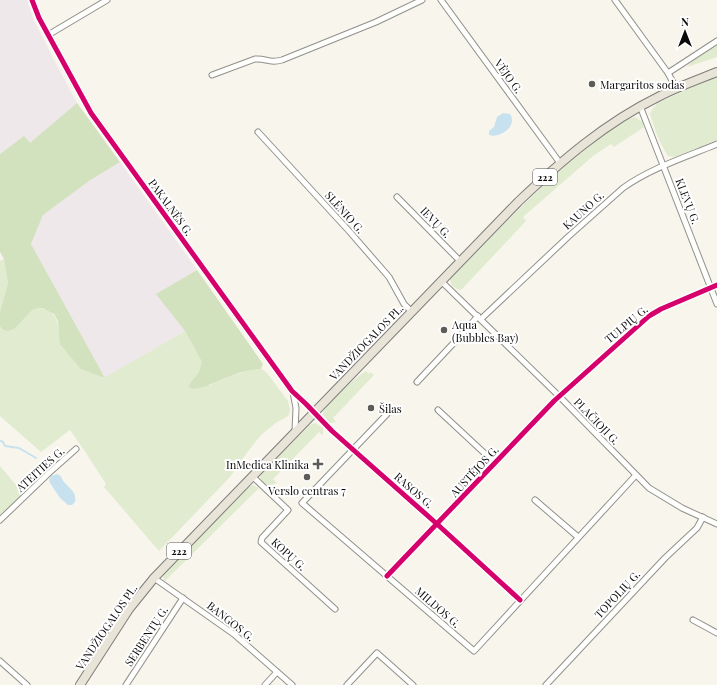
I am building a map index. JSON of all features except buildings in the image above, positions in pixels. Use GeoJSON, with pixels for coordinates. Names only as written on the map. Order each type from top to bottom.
{"type":"FeatureCollection","features":[{"type":"Feature","properties":{"kind":"main road","name":"VANDŽIOGALOS PL."},"geometry":{"type":"LineString","coordinates":[[80,685],[129,609],[154,578],[313,412],[518,202],[560,163],[605,128],[640,106],[676,88],[717,72]]}},
{"type":"Feature","properties":{"kind":"street","name":"PAKALNĖS G."},"geometry":{"type":"LineString","coordinates":[[32,0],[39,18],[91,113],[292,391],[313,412]]}},
{"type":"Feature","properties":{"kind":"street"},"geometry":{"type":"LineString","coordinates":[[48,35],[107,0]]}},
{"type":"Feature","properties":{"kind":"street"},"geometry":{"type":"LineString","coordinates":[[212,75],[257,59],[272,62],[282,60],[388,17],[422,0]]}},
{"type":"Feature","properties":{"kind":"street","name":"VĖJO G."},"geometry":{"type":"LineString","coordinates":[[441,0],[560,163]]}},
{"type":"Feature","properties":{"kind":"street"},"geometry":{"type":"LineString","coordinates":[[615,0],[668,74],[676,88]]}},
{"type":"Feature","properties":{"kind":"street"},"geometry":{"type":"LineString","coordinates":[[668,74],[717,41]]}},
{"type":"Feature","properties":{"kind":"street","name":"KLEVŲ G."},"geometry":{"type":"LineString","coordinates":[[640,106],[665,166],[717,304]]}},
{"type":"Feature","properties":{"kind":"street","name":"SLĖNIO G."},"geometry":{"type":"LineString","coordinates":[[258,132],[354,236],[389,277],[404,304],[411,311]]}},
{"type":"Feature","properties":{"kind":"street","name":"KAUNO G."},"geometry":{"type":"LineString","coordinates":[[480,318],[569,236],[616,194],[632,182],[717,144]]}},
{"type":"Feature","properties":{"kind":"street","name":"IEVŲ G."},"geometry":{"type":"LineString","coordinates":[[397,197],[460,261]]}},
{"type":"Feature","properties":{"kind":"street","name":"PLAČIOJI G."},"geometry":{"type":"LineString","coordinates":[[441,281],[560,397],[649,488],[682,508],[717,524]]}},
{"type":"Feature","properties":{"kind":"street","name":"TULPIŲ G."},"geometry":{"type":"LineString","coordinates":[[560,397],[649,316],[661,309],[717,285]]}},
{"type":"Feature","properties":{"kind":"street"},"geometry":{"type":"LineString","coordinates":[[417,382],[465,331],[480,318]]}},
{"type":"Feature","properties":{"kind":"street"},"geometry":{"type":"LineString","coordinates":[[292,391],[296,408],[295,432]]}},
{"type":"Feature","properties":{"kind":"street","name":"AUSTĖJOS G."},"geometry":{"type":"LineString","coordinates":[[387,576],[560,397]]}},
{"type":"Feature","properties":{"kind":"street"},"geometry":{"type":"LineString","coordinates":[[438,410],[496,463]]}},
{"type":"Feature","properties":{"kind":"street","name":"RASOS G."},"geometry":{"type":"LineString","coordinates":[[313,412],[352,450],[438,524],[520,600]]}},
{"type":"Feature","properties":{"kind":"street","name":"MILDOS G."},"geometry":{"type":"LineString","coordinates":[[387,414],[302,503],[474,651],[636,475]]}},
{"type":"Feature","properties":{"kind":"street","name":"ATEITIES G."},"geometry":{"type":"LineString","coordinates":[[0,520],[76,449]]}},
{"type":"Feature","properties":{"kind":"street","name":"KOPŲ G."},"geometry":{"type":"LineString","coordinates":[[252,476],[288,510],[262,538],[261,542],[335,609]]}},
{"type":"Feature","properties":{"kind":"street"},"geometry":{"type":"LineString","coordinates":[[535,500],[578,537]]}},
{"type":"Feature","properties":{"kind":"street","name":"TOPOLIŲ G."},"geometry":{"type":"LineString","coordinates":[[546,685],[665,558],[697,528],[703,517]]}},
{"type":"Feature","properties":{"kind":"street","name":"BANGOS G."},"geometry":{"type":"LineString","coordinates":[[154,578],[234,635],[292,685]]}},
{"type":"Feature","properties":{"kind":"street","name":"SERBENTŲ G."},"geometry":{"type":"LineString","coordinates":[[126,685],[183,598]]}},
{"type":"Feature","properties":{"kind":"street"},"geometry":{"type":"LineString","coordinates":[[693,620],[717,633]]}},
{"type":"Feature","properties":{"kind":"street"},"geometry":{"type":"LineString","coordinates":[[347,685],[377,653],[413,685]]}},
{"type":"Feature","properties":{"kind":"street"},"geometry":{"type":"LineString","coordinates":[[0,661],[27,685]]}},
{"type":"Feature","properties":{"kind":"street"},"geometry":{"type":"LineString","coordinates":[[265,685],[277,672]]}},
{"type":"Feature","properties":{"kind":"shaded area"},"geometry":{"type":"Polygon","coordinates":[[[0,0],[27,0],[33,18],[77,103],[30,144],[24,136],[0,154],[0,0]]]}},
{"type":"Feature","properties":{"kind":"shaded area"},"geometry":{"type":"Polygon","coordinates":[[[120,162],[197,270],[157,294],[185,331],[105,378],[31,244],[43,215],[89,181],[120,162]]]}},
{"type":"Feature","properties":{"kind":"green space"},"geometry":{"type":"Polygon","coordinates":[[[717,41],[717,57],[687,67],[701,51],[717,41]]]}},
{"type":"Feature","properties":{"kind":"green space"},"geometry":{"type":"Polygon","coordinates":[[[717,78],[717,140],[675,157],[668,156],[655,130],[650,114],[653,108],[658,103],[699,84],[717,78]]]}},
{"type":"Feature","properties":{"kind":"green space"},"geometry":{"type":"Polygon","coordinates":[[[77,103],[120,162],[89,181],[43,215],[31,244],[105,378],[81,369],[60,344],[58,321],[54,314],[43,308],[32,310],[14,329],[7,331],[2,329],[0,326],[0,312],[8,283],[4,259],[0,252],[0,154],[24,136],[30,143],[77,103]]]}},
{"type":"Feature","properties":{"kind":"green space"},"geometry":{"type":"Polygon","coordinates":[[[635,117],[643,122],[644,127],[614,147],[611,144],[593,156],[523,217],[526,221],[462,289],[459,290],[452,286],[450,279],[453,275],[553,176],[605,133],[617,125],[635,117]]]}},
{"type":"Feature","properties":{"kind":"green space"},"geometry":{"type":"Polygon","coordinates":[[[4,259],[8,283],[0,312],[0,261],[4,259]]]}},
{"type":"Feature","properties":{"kind":"green space"},"geometry":{"type":"Polygon","coordinates":[[[197,270],[263,364],[261,369],[241,372],[206,386],[192,389],[188,386],[199,372],[202,362],[185,331],[156,294],[197,270]]]}},
{"type":"Feature","properties":{"kind":"green space"},"geometry":{"type":"Polygon","coordinates":[[[43,308],[51,312],[56,318],[59,331],[104,378],[185,331],[202,362],[199,372],[188,386],[210,385],[252,369],[261,369],[265,371],[288,401],[290,409],[289,415],[277,422],[261,435],[230,477],[159,551],[104,487],[106,484],[70,430],[41,452],[0,416],[0,326],[2,329],[13,329],[32,310],[43,308]]]}},
{"type":"Feature","properties":{"kind":"green space"},"geometry":{"type":"Polygon","coordinates":[[[366,371],[369,374],[370,372],[374,375],[333,418],[336,422],[330,423],[323,415],[328,405],[355,379],[366,371]]]}},
{"type":"Feature","properties":{"kind":"green space"},"geometry":{"type":"Polygon","coordinates":[[[315,423],[323,428],[323,434],[322,435],[319,432],[273,479],[277,483],[267,485],[259,480],[262,473],[310,425],[315,423]]]}},
{"type":"Feature","properties":{"kind":"green space"},"geometry":{"type":"Polygon","coordinates":[[[0,466],[25,496],[0,520],[0,466]]]}},
{"type":"Feature","properties":{"kind":"green space"},"geometry":{"type":"Polygon","coordinates":[[[253,485],[259,488],[164,581],[163,576],[247,488],[253,485]]]}},
{"type":"Feature","properties":{"kind":"water"},"geometry":{"type":"Polygon","coordinates":[[[503,113],[510,114],[512,123],[510,127],[498,135],[489,135],[489,131],[494,127],[497,117],[503,113]]]}},
{"type":"Feature","properties":{"kind":"water"},"geometry":{"type":"Polygon","coordinates":[[[57,474],[61,476],[74,494],[75,502],[72,505],[68,505],[60,498],[50,483],[49,480],[51,476],[57,474]]]}},
{"type":"Feature","properties":{"kind":"waterway"},"geometry":{"type":"LineString","coordinates":[[1,441],[5,446],[19,448],[36,458]]}},
{"type":"Feature","properties":{"kind":"cycle path"},"geometry":{"type":"LineString","coordinates":[[32,0],[39,18],[91,113],[292,391],[332,431],[520,600]]}},
{"type":"Feature","properties":{"kind":"cycle path"},"geometry":{"type":"LineString","coordinates":[[387,576],[554,401],[649,316],[661,309],[717,285]]}},
{"type":"Feature","properties":{"kind":"place","name":"Margaritos sodas"},"geometry":{"type":"Point","coordinates":[592,84]}},
{"type":"Feature","properties":{"kind":"place","name":"Aqua (Bubbles Bay)"},"geometry":{"type":"Point","coordinates":[444,330]}},
{"type":"Feature","properties":{"kind":"place","name":"Šilas"},"geometry":{"type":"Point","coordinates":[371,408]}},
{"type":"Feature","properties":{"kind":"place","name":"InMedica Klinika"},"geometry":{"type":"Point","coordinates":[318,464]}},
{"type":"Feature","properties":{"kind":"place","name":"Verslo centras 7"},"geometry":{"type":"Point","coordinates":[307,477]}}]}
